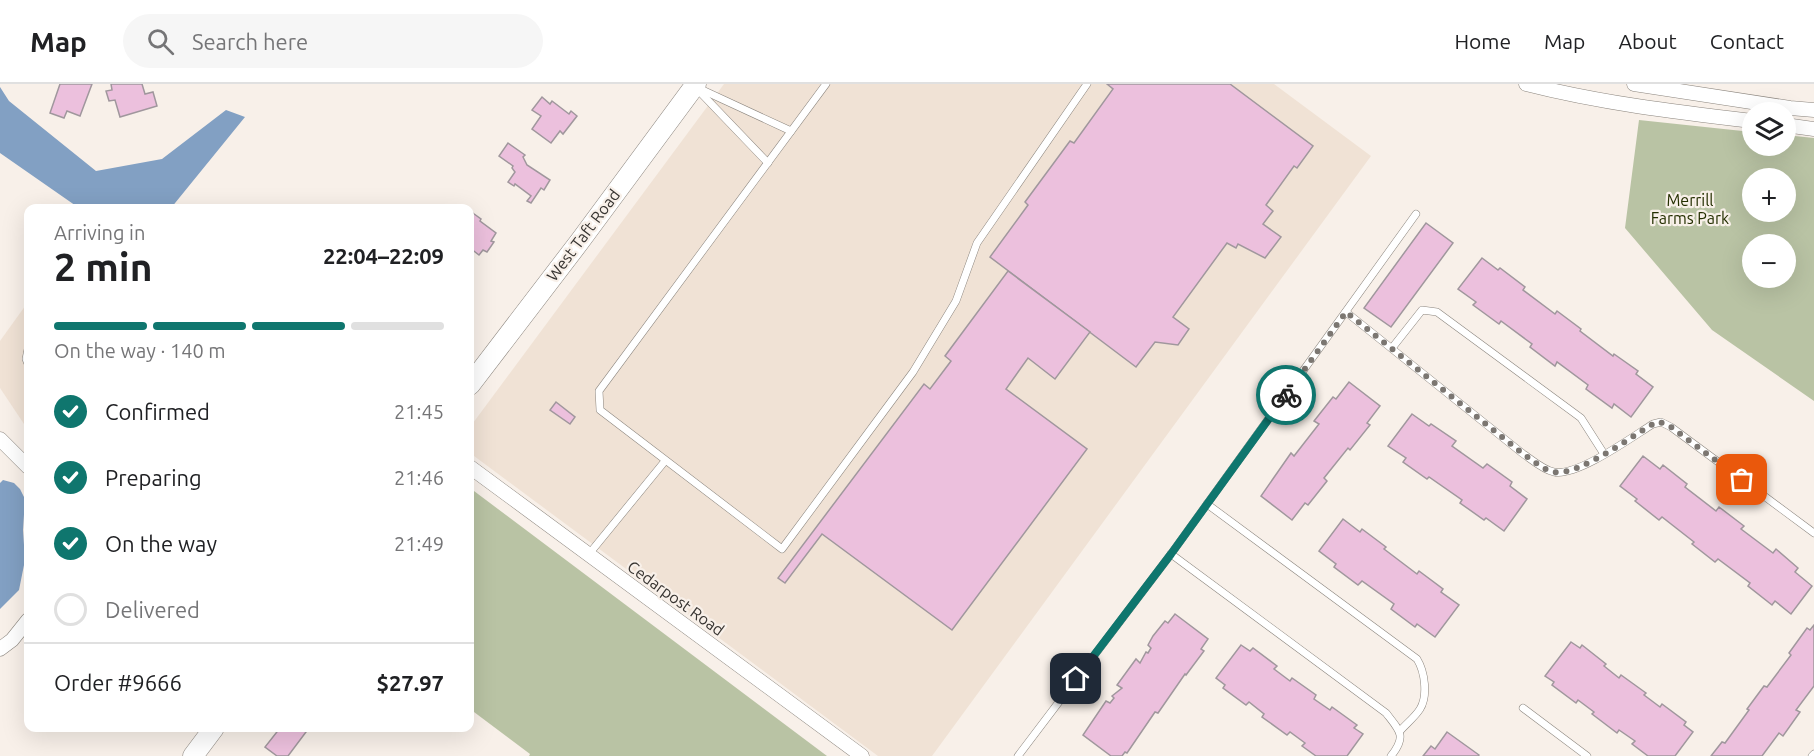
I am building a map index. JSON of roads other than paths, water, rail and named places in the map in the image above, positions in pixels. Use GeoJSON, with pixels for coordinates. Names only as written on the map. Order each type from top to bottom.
{"type":"FeatureCollection","features":[{"type":"Feature","properties":{"kind":"main road","name":"West Taft Road"},"geometry":{"type":"LineString","coordinates":[[474,381],[694,85]]}},
{"type":"Feature","properties":{"kind":"main road"},"geometry":{"type":"LineString","coordinates":[[193,756],[211,732]]}},
{"type":"Feature","properties":{"kind":"street"},"geometry":{"type":"LineString","coordinates":[[1526,84],[1560,93],[1632,106],[1742,120]]}},
{"type":"Feature","properties":{"kind":"street"},"geometry":{"type":"LineString","coordinates":[[1632,106],[1633,84],[1814,110]]}},
{"type":"Feature","properties":{"kind":"street"},"geometry":{"type":"LineString","coordinates":[[1796,127],[1814,129]]}},
{"type":"Feature","properties":{"kind":"street"},"geometry":{"type":"LineString","coordinates":[[0,439],[24,463]]}},
{"type":"Feature","properties":{"kind":"street","name":"Cedarpost Road"},"geometry":{"type":"LineString","coordinates":[[474,469],[862,756]]}},
{"type":"Feature","properties":{"kind":"street"},"geometry":{"type":"LineString","coordinates":[[0,649],[12,640],[24,625]]}},
{"type":"Feature","properties":{"kind":"lane"},"geometry":{"type":"LineString","coordinates":[[825,84],[599,391],[600,410],[782,549],[913,372],[956,301],[977,243],[1087,84]]}},
{"type":"Feature","properties":{"kind":"lane"},"geometry":{"type":"LineString","coordinates":[[694,85],[791,131]]}},
{"type":"Feature","properties":{"kind":"lane"},"geometry":{"type":"LineString","coordinates":[[694,85],[768,163]]}},
{"type":"Feature","properties":{"kind":"lane"},"geometry":{"type":"LineString","coordinates":[[1030,756],[1020,753],[1171,554],[1416,214]]}},
{"type":"Feature","properties":{"kind":"lane"},"geometry":{"type":"LineString","coordinates":[[1392,348],[1422,310],[1437,312],[1581,418],[1604,454]]}},
{"type":"Feature","properties":{"kind":"lane"},"geometry":{"type":"LineString","coordinates":[[1346,312],[1522,453],[1551,472],[1562,473],[1587,464],[1660,422],[1671,427],[1814,533]]}},
{"type":"Feature","properties":{"kind":"lane"},"geometry":{"type":"LineString","coordinates":[[589,554],[665,461]]}},
{"type":"Feature","properties":{"kind":"lane"},"geometry":{"type":"LineString","coordinates":[[1207,504],[1417,659],[1423,669],[1425,683],[1421,708],[1400,731],[1399,746],[1390,756]]}},
{"type":"Feature","properties":{"kind":"lane"},"geometry":{"type":"LineString","coordinates":[[1171,554],[1386,713],[1400,731]]}},
{"type":"Feature","properties":{"kind":"lane"},"geometry":{"type":"LineString","coordinates":[[1523,708],[1587,756]]}},
{"type":"Feature","properties":{"kind":"water"},"geometry":{"type":"Polygon","coordinates":[[[0,87],[9,101],[96,171],[162,159],[226,110],[245,117],[174,204],[73,204],[0,153],[0,87]]]}},
{"type":"Feature","properties":{"kind":"water"},"geometry":{"type":"Polygon","coordinates":[[[3,480],[14,483],[24,497],[24,565],[19,590],[0,609],[0,483],[3,480]]]}},
{"type":"Feature","properties":{"kind":"park label","name":"Merrill Farms Park"},"geometry":{"type":"Point","coordinates":[1690,209]}}]}
